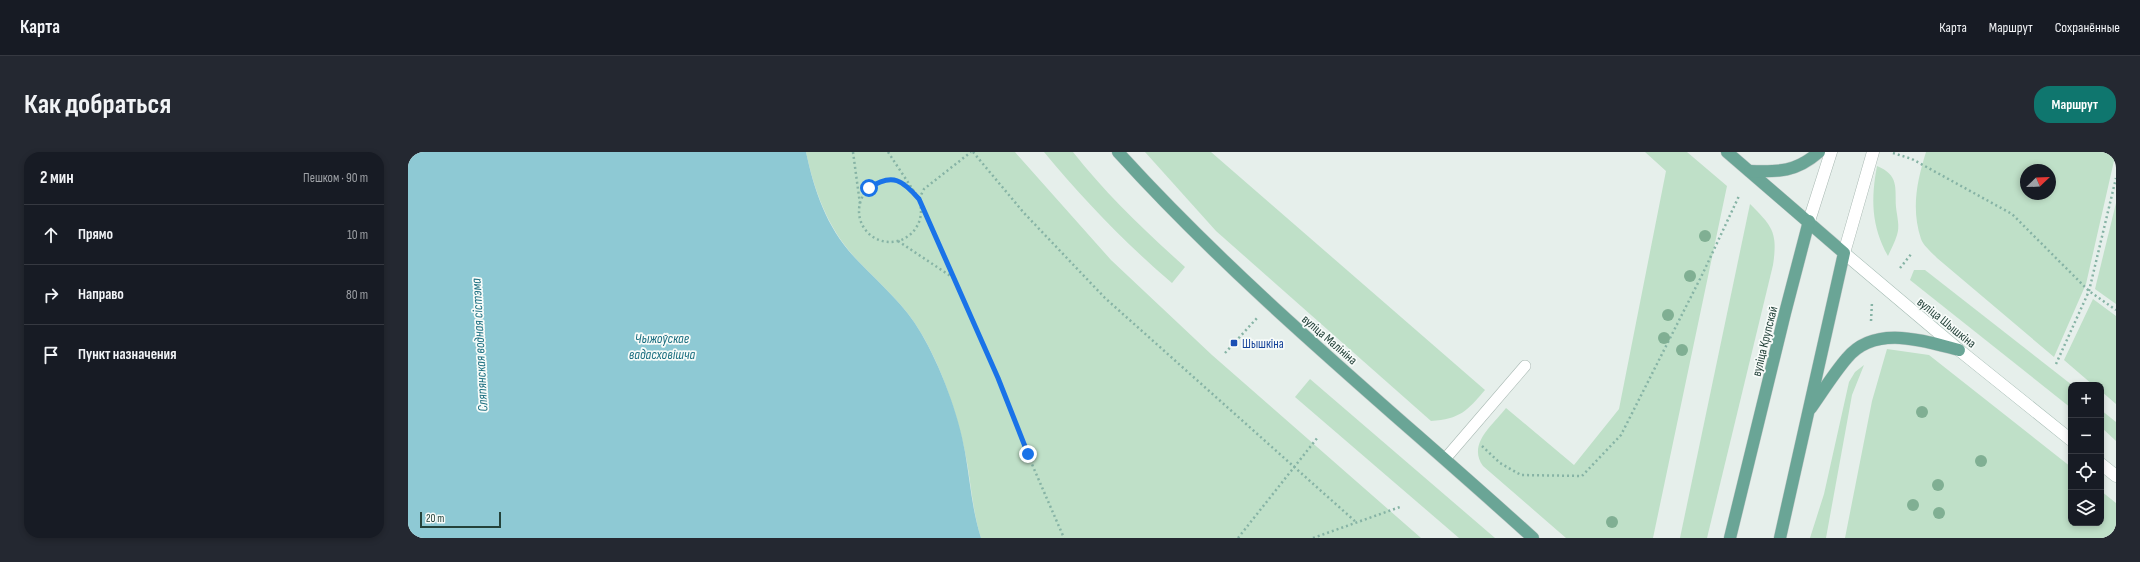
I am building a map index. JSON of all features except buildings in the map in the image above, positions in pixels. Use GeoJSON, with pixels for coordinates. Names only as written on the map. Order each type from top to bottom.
{"type":"FeatureCollection","features":[{"type":"Feature","properties":{"kind":"main road","name":"вуліца Малініна"},"geometry":{"type":"LineString","coordinates":[[1118,152],[1153,190],[1269,304],[1534,538]]}},
{"type":"Feature","properties":{"kind":"main road"},"geometry":{"type":"LineString","coordinates":[[1728,152],[1809,221]]}},
{"type":"Feature","properties":{"kind":"main road"},"geometry":{"type":"LineString","coordinates":[[1750,171],[1773,172],[1794,169],[1806,163],[1819,152]]}},
{"type":"Feature","properties":{"kind":"main road","name":"вуліца Крупскай"},"geometry":{"type":"LineString","coordinates":[[1730,538],[1785,312],[1809,221],[1831,152]]}},
{"type":"Feature","properties":{"kind":"main road"},"geometry":{"type":"LineString","coordinates":[[1780,538],[1844,253],[1873,152]]}},
{"type":"Feature","properties":{"kind":"main road","name":"вуліца Шышкіна"},"geometry":{"type":"LineString","coordinates":[[1809,221],[1844,253],[1959,350],[2068,438]]}},
{"type":"Feature","properties":{"kind":"main road"},"geometry":{"type":"LineString","coordinates":[[1807,414],[1847,357],[1864,345],[1888,338],[1916,339],[1959,350]]}},
{"type":"Feature","properties":{"kind":"main road"},"geometry":{"type":"LineString","coordinates":[[2104,466],[2116,476]]}},
{"type":"Feature","properties":{"kind":"lane"},"geometry":{"type":"LineString","coordinates":[[1445,459],[1525,366]]}},
{"type":"Feature","properties":{"kind":"path"},"geometry":{"type":"LineString","coordinates":[[852,152],[860,204]]}},
{"type":"Feature","properties":{"kind":"path"},"geometry":{"type":"LineString","coordinates":[[888,152],[919,199],[955,279],[1064,538]]}},
{"type":"Feature","properties":{"kind":"path"},"geometry":{"type":"LineString","coordinates":[[919,199],[924,189],[972,152],[1024,213],[1105,298],[1357,523]]}},
{"type":"Feature","properties":{"kind":"path"},"geometry":{"type":"LineString","coordinates":[[1888,152],[1912,158],[2012,214],[2089,291],[2116,310]]}},
{"type":"Feature","properties":{"kind":"path"},"geometry":{"type":"LineString","coordinates":[[2056,364],[2089,291],[2116,178]]}},
{"type":"Feature","properties":{"kind":"path"},"geometry":{"type":"LineString","coordinates":[[897,180],[906,184],[919,199],[922,210],[916,230],[908,237],[898,242],[888,242],[878,240],[869,234],[862,225],[859,215],[860,204],[863,195],[869,188],[878,182],[897,180]]}},
{"type":"Feature","properties":{"kind":"path"},"geometry":{"type":"LineString","coordinates":[[1468,432],[1500,463],[1521,476],[1582,476],[1621,435],[1703,273],[1739,196]]}},
{"type":"Feature","properties":{"kind":"path"},"geometry":{"type":"LineString","coordinates":[[898,242],[955,279]]}},
{"type":"Feature","properties":{"kind":"path"},"geometry":{"type":"LineString","coordinates":[[1900,268],[1912,254]]}},
{"type":"Feature","properties":{"kind":"path"},"geometry":{"type":"LineString","coordinates":[[1871,322],[1872,302]]}},
{"type":"Feature","properties":{"kind":"path"},"geometry":{"type":"LineString","coordinates":[[1225,353],[1269,304]]}},
{"type":"Feature","properties":{"kind":"path"},"geometry":{"type":"LineString","coordinates":[[1238,538],[1318,437]]}},
{"type":"Feature","properties":{"kind":"path"},"geometry":{"type":"LineString","coordinates":[[1313,538],[1400,507]]}},
{"type":"Feature","properties":{"kind":"green space"},"geometry":{"type":"Polygon","coordinates":[[[806,152],[1015,152],[1111,260],[1212,355],[1421,538],[981,538],[962,437],[942,375],[921,333],[908,313],[848,250],[831,225],[814,183],[806,152]]]}},
{"type":"Feature","properties":{"kind":"green space"},"geometry":{"type":"Polygon","coordinates":[[[1044,152],[1073,152],[1126,212],[1185,267],[1172,283],[1105,220],[1044,152]]]}},
{"type":"Feature","properties":{"kind":"green space"},"geometry":{"type":"Polygon","coordinates":[[[1145,152],[1211,152],[1485,390],[1468,409],[1462,413],[1449,418],[1431,421],[1216,231],[1145,152]]]}},
{"type":"Feature","properties":{"kind":"green space"},"geometry":{"type":"Polygon","coordinates":[[[1645,152],[1687,152],[1727,186],[1653,538],[1566,538],[1483,466],[1479,458],[1478,450],[1484,435],[1506,408],[1574,465],[1619,409],[1666,171],[1645,152]]]}},
{"type":"Feature","properties":{"kind":"green space"},"geometry":{"type":"Polygon","coordinates":[[[1926,152],[2116,152],[2086,284],[2054,357],[1937,258],[1924,244],[1921,239],[1916,217],[1916,195],[1926,152]]]}},
{"type":"Feature","properties":{"kind":"green space"},"geometry":{"type":"Polygon","coordinates":[[[1877,166],[1889,173],[1894,182],[1895,188],[1898,232],[1888,256],[1882,245],[1875,223],[1873,201],[1877,166]]]}},
{"type":"Feature","properties":{"kind":"green space"},"geometry":{"type":"Polygon","coordinates":[[[2116,203],[2116,304],[2095,289],[2116,203]]]}},
{"type":"Feature","properties":{"kind":"green space"},"geometry":{"type":"Polygon","coordinates":[[[1750,204],[1764,218],[1772,230],[1775,245],[1773,265],[1707,538],[1680,538],[1750,204]]]}},
{"type":"Feature","properties":{"kind":"green space"},"geometry":{"type":"Polygon","coordinates":[[[1914,270],[1925,270],[2068,382],[2068,406],[1910,280],[1914,270]]]}},
{"type":"Feature","properties":{"kind":"green space"},"geometry":{"type":"Polygon","coordinates":[[[2093,299],[2116,316],[2116,404],[2104,394],[2104,382],[2090,382],[2064,360],[2093,299]]]}},
{"type":"Feature","properties":{"kind":"green space"},"geometry":{"type":"Polygon","coordinates":[[[1887,349],[1929,355],[2068,465],[2068,526],[2104,526],[2104,493],[2116,503],[2116,538],[1845,538],[1872,401],[1887,349]]]}},
{"type":"Feature","properties":{"kind":"green space"},"geometry":{"type":"Polygon","coordinates":[[[1864,365],[1852,395],[1826,538],[1810,538],[1824,494],[1849,382],[1855,372],[1864,365]]]}},
{"type":"Feature","properties":{"kind":"green space"},"geometry":{"type":"Polygon","coordinates":[[[1310,379],[1495,538],[1459,538],[1295,397],[1310,379]]]}},
{"type":"Feature","properties":{"kind":"green space"},"geometry":{"type":"Polygon","coordinates":[[[2104,412],[2116,422],[2116,441],[2104,430],[2104,412]]]}},
{"type":"Feature","properties":{"kind":"water","name":"Чыжоўскае вадасховішча"},"geometry":{"type":"Polygon","coordinates":[[[408,152],[806,152],[814,183],[824,211],[831,225],[848,250],[908,313],[921,333],[942,375],[962,438],[975,517],[981,538],[408,538],[408,152]]]}},
{"type":"Feature","properties":{"kind":"place","name":"Шышкіна"},"geometry":{"type":"Point","coordinates":[1234,343]}},
{"type":"Feature","properties":{"kind":"route"},"geometry":{"type":"LineString","coordinates":[[869,188],[878,182],[897,180],[906,184],[919,199],[998,378],[1028,454]]}},
{"type":"Feature","properties":{"kind":"water label","name":"Сляпянская водная сістэма"},"geometry":{"type":"Point","coordinates":[479,345]}}]}
